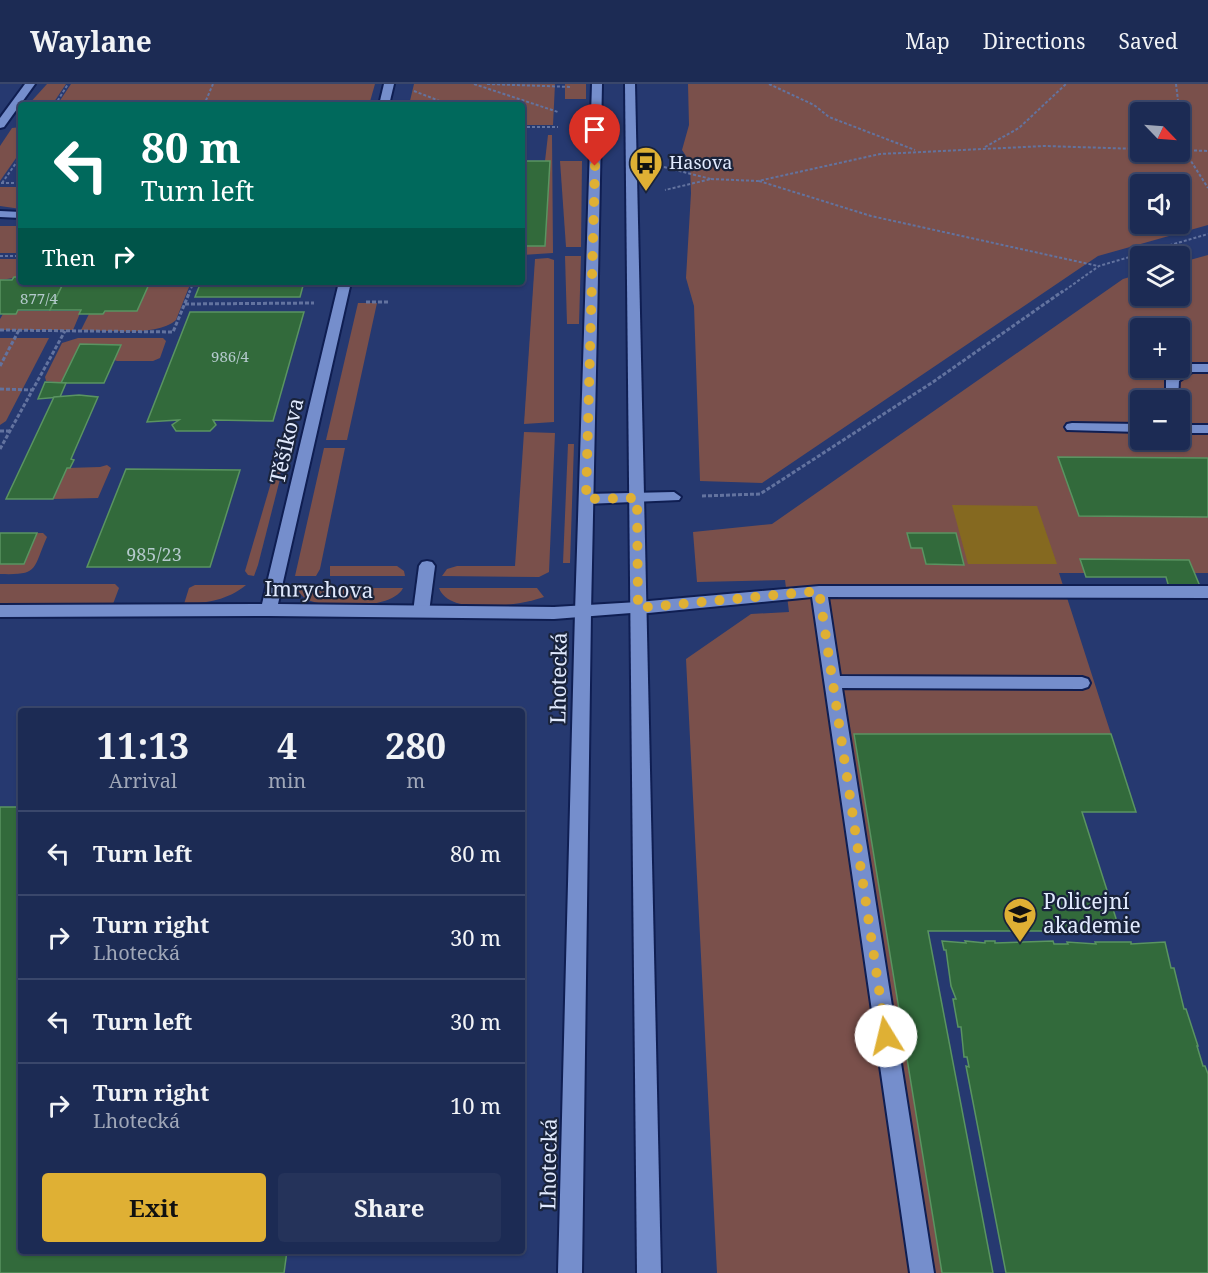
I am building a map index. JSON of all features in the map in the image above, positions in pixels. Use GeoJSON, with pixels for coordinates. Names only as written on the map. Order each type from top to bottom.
{"type":"FeatureCollection","features":[{"type":"Feature","properties":{"kind":"street"},"geometry":{"type":"LineString","coordinates":[[0,125],[30,84]]}},
{"type":"Feature","properties":{"kind":"street"},"geometry":{"type":"LineString","coordinates":[[385,102],[389,84]]}},
{"type":"Feature","properties":{"kind":"street","name":"Lhotecká"},"geometry":{"type":"LineString","coordinates":[[570,1273],[583,612],[597,84]]}},
{"type":"Feature","properties":{"kind":"street"},"geometry":{"type":"LineString","coordinates":[[630,84],[649,1273]]}},
{"type":"Feature","properties":{"kind":"street"},"geometry":{"type":"LineString","coordinates":[[0,214],[18,215]]}},
{"type":"Feature","properties":{"kind":"street","name":"Těšíkova"},"geometry":{"type":"LineString","coordinates":[[269,610],[344,285]]}},
{"type":"Feature","properties":{"kind":"street"},"geometry":{"type":"LineString","coordinates":[[1172,390],[1173,380],[1189,368],[1208,368]]}},
{"type":"Feature","properties":{"kind":"street"},"geometry":{"type":"LineString","coordinates":[[1072,427],[1130,428]]}},
{"type":"Feature","properties":{"kind":"street"},"geometry":{"type":"LineString","coordinates":[[1190,427],[1208,429]]}},
{"type":"Feature","properties":{"kind":"street"},"geometry":{"type":"LineString","coordinates":[[586,499],[674,497]]}},
{"type":"Feature","properties":{"kind":"street"},"geometry":{"type":"LineString","coordinates":[[421,612],[427,566]]}},
{"type":"Feature","properties":{"kind":"street"},"geometry":{"type":"LineString","coordinates":[[819,591],[922,1273]]}},
{"type":"Feature","properties":{"kind":"street","name":"Imrychova"},"geometry":{"type":"LineString","coordinates":[[0,611],[583,612],[819,591],[1208,592]]}},
{"type":"Feature","properties":{"kind":"street"},"geometry":{"type":"LineString","coordinates":[[832,682],[1082,683]]}},
{"type":"Feature","properties":{"kind":"path"},"geometry":{"type":"LineString","coordinates":[[57,102],[68,84]]}},
{"type":"Feature","properties":{"kind":"path"},"geometry":{"type":"LineString","coordinates":[[205,102],[213,84]]}},
{"type":"Feature","properties":{"kind":"path"},"geometry":{"type":"LineString","coordinates":[[412,84],[411,90],[442,102]]}},
{"type":"Feature","properties":{"kind":"path"},"geometry":{"type":"LineString","coordinates":[[474,84],[558,112]]}},
{"type":"Feature","properties":{"kind":"path"},"geometry":{"type":"LineString","coordinates":[[487,84],[559,87]]}},
{"type":"Feature","properties":{"kind":"path"},"geometry":{"type":"LineString","coordinates":[[769,84],[814,105],[829,117],[918,152]]}},
{"type":"Feature","properties":{"kind":"path"},"geometry":{"type":"LineString","coordinates":[[982,149],[1019,128],[1045,101],[1066,84]]}},
{"type":"Feature","properties":{"kind":"path"},"geometry":{"type":"LineString","coordinates":[[1176,84],[1178,102]]}},
{"type":"Feature","properties":{"kind":"path"},"geometry":{"type":"LineString","coordinates":[[525,127],[558,127]]}},
{"type":"Feature","properties":{"kind":"path"},"geometry":{"type":"LineString","coordinates":[[758,181],[880,153],[1045,146],[1130,149]]}},
{"type":"Feature","properties":{"kind":"path"},"geometry":{"type":"LineString","coordinates":[[1190,150],[1208,151]]}},
{"type":"Feature","properties":{"kind":"path"},"geometry":{"type":"LineString","coordinates":[[1,183],[18,160]]}},
{"type":"Feature","properties":{"kind":"path"},"geometry":{"type":"LineString","coordinates":[[1190,160],[1208,188]]}},
{"type":"Feature","properties":{"kind":"path"},"geometry":{"type":"LineString","coordinates":[[664,166],[711,179],[758,181],[872,216],[1099,266]]}},
{"type":"Feature","properties":{"kind":"path"},"geometry":{"type":"LineString","coordinates":[[665,190],[711,179]]}},
{"type":"Feature","properties":{"kind":"path"},"geometry":{"type":"LineString","coordinates":[[1,183],[18,183]]}},
{"type":"Feature","properties":{"kind":"path"},"geometry":{"type":"LineString","coordinates":[[674,497],[760,494],[933,382],[1099,266],[1208,234]]}},
{"type":"Feature","properties":{"kind":"path"},"geometry":{"type":"LineString","coordinates":[[0,256],[18,256]]}},
{"type":"Feature","properties":{"kind":"path"},"geometry":{"type":"LineString","coordinates":[[0,330],[173,332],[193,285]]}},
{"type":"Feature","properties":{"kind":"path"},"geometry":{"type":"LineString","coordinates":[[185,304],[390,302]]}},
{"type":"Feature","properties":{"kind":"path"},"geometry":{"type":"LineString","coordinates":[[0,366],[20,330]]}},
{"type":"Feature","properties":{"kind":"path"},"geometry":{"type":"LineString","coordinates":[[0,449],[66,330]]}},
{"type":"Feature","properties":{"kind":"path"},"geometry":{"type":"LineString","coordinates":[[0,353],[7,353]]}},
{"type":"Feature","properties":{"kind":"path"},"geometry":{"type":"LineString","coordinates":[[0,389],[32,390]]}},
{"type":"Feature","properties":{"kind":"path"},"geometry":{"type":"LineString","coordinates":[[0,431],[9,431]]}},
{"type":"Feature","properties":{"kind":"shaded area"},"geometry":{"type":"Polygon","coordinates":[[[47,84],[66,84],[54,102],[31,102],[47,84]]]}},
{"type":"Feature","properties":{"kind":"shaded area"},"geometry":{"type":"Polygon","coordinates":[[[71,84],[375,84],[370,102],[59,102],[71,84]]]}},
{"type":"Feature","properties":{"kind":"shaded area"},"geometry":{"type":"Polygon","coordinates":[[[414,84],[555,84],[553,125],[525,125],[525,102],[410,102],[414,84]]]}},
{"type":"Feature","properties":{"kind":"shaded area"},"geometry":{"type":"Polygon","coordinates":[[[565,84],[586,84],[586,99],[565,99],[565,84]]]}},
{"type":"Feature","properties":{"kind":"shaded area"},"geometry":{"type":"Polygon","coordinates":[[[688,84],[1208,84],[1208,225],[1190,230],[1190,174],[1130,174],[1130,234],[1176,234],[1098,256],[762,483],[700,481],[694,306],[686,278],[691,193],[690,162],[682,150],[689,125],[688,84]]]}},
{"type":"Feature","properties":{"kind":"shaded area"},"geometry":{"type":"Polygon","coordinates":[[[18,127],[18,155],[0,181],[0,146],[12,128],[18,127]]]}},
{"type":"Feature","properties":{"kind":"shaded area"},"geometry":{"type":"Polygon","coordinates":[[[548,135],[552,135],[553,253],[525,255],[525,246],[545,246],[550,161],[545,161],[548,135]]]}},
{"type":"Feature","properties":{"kind":"shaded area"},"geometry":{"type":"Polygon","coordinates":[[[560,161],[582,161],[581,247],[566,247],[560,161]]]}},
{"type":"Feature","properties":{"kind":"shaded area"},"geometry":{"type":"Polygon","coordinates":[[[0,187],[18,187],[18,209],[0,206],[0,187]]]}},
{"type":"Feature","properties":{"kind":"shaded area"},"geometry":{"type":"Polygon","coordinates":[[[0,226],[18,226],[18,253],[0,253],[0,226]]]}},
{"type":"Feature","properties":{"kind":"shaded area"},"geometry":{"type":"Polygon","coordinates":[[[1208,255],[1208,458],[1059,457],[1208,517],[1208,573],[1194,573],[1189,560],[1081,559],[1085,573],[1059,573],[1111,734],[854,735],[942,1273],[717,1273],[686,659],[751,614],[789,612],[785,580],[697,582],[693,532],[772,524],[1123,279],[1130,277],[1130,306],[1190,306],[1190,260],[1208,255]],[[907,533],[911,547],[922,548],[926,564],[964,564],[956,533],[907,533]]]}},
{"type":"Feature","properties":{"kind":"shaded area"},"geometry":{"type":"Polygon","coordinates":[[[565,256],[581,256],[579,324],[567,324],[565,256]]]}},
{"type":"Feature","properties":{"kind":"shaded area"},"geometry":{"type":"Polygon","coordinates":[[[0,259],[18,259],[18,277],[0,280],[0,259]]]}},
{"type":"Feature","properties":{"kind":"shaded area"},"geometry":{"type":"Polygon","coordinates":[[[535,259],[554,260],[554,422],[524,424],[535,259]]]}},
{"type":"Feature","properties":{"kind":"shaded area"},"geometry":{"type":"Polygon","coordinates":[[[145,285],[190,285],[176,320],[157,329],[144,331],[81,330],[89,314],[102,314],[145,285]]]}},
{"type":"Feature","properties":{"kind":"shaded area"},"geometry":{"type":"Polygon","coordinates":[[[358,303],[377,303],[347,440],[326,440],[358,303]]]}},
{"type":"Feature","properties":{"kind":"shaded area"},"geometry":{"type":"Polygon","coordinates":[[[17,311],[81,311],[73,330],[0,330],[0,319],[3,314],[15,314],[17,311]]]}},
{"type":"Feature","properties":{"kind":"shaded area"},"geometry":{"type":"Polygon","coordinates":[[[0,338],[49,338],[6,421],[0,425],[0,338]]]}},
{"type":"Feature","properties":{"kind":"shaded area"},"geometry":{"type":"Polygon","coordinates":[[[78,338],[163,338],[166,341],[160,358],[153,361],[117,361],[114,360],[120,345],[80,344],[61,383],[46,381],[45,377],[62,343],[78,338]]]}},
{"type":"Feature","properties":{"kind":"shaded area"},"geometry":{"type":"Polygon","coordinates":[[[524,432],[555,433],[549,572],[539,577],[442,576],[447,569],[457,566],[515,566],[524,432]]]}},
{"type":"Feature","properties":{"kind":"shaded area"},"geometry":{"type":"Polygon","coordinates":[[[568,444],[574,444],[570,563],[563,563],[568,444]]]}},
{"type":"Feature","properties":{"kind":"shaded area"},"geometry":{"type":"Polygon","coordinates":[[[324,448],[345,448],[320,569],[316,576],[295,576],[324,448]]]}},
{"type":"Feature","properties":{"kind":"shaded area"},"geometry":{"type":"Polygon","coordinates":[[[107,465],[111,468],[98,498],[53,499],[67,468],[107,465]]]}},
{"type":"Feature","properties":{"kind":"shaded area"},"geometry":{"type":"Polygon","coordinates":[[[281,466],[280,479],[258,565],[254,576],[248,575],[245,571],[275,469],[281,466]]]}},
{"type":"Feature","properties":{"kind":"shaded area"},"geometry":{"type":"Polygon","coordinates":[[[952,505],[1037,506],[1057,564],[968,564],[952,505]]]}},
{"type":"Feature","properties":{"kind":"shaded area"},"geometry":{"type":"Polygon","coordinates":[[[37,533],[43,533],[47,537],[32,569],[22,573],[0,574],[0,564],[24,564],[37,533]]]}},
{"type":"Feature","properties":{"kind":"shaded area"},"geometry":{"type":"Polygon","coordinates":[[[330,566],[397,566],[404,571],[405,576],[330,576],[330,566]]]}},
{"type":"Feature","properties":{"kind":"shaded area"},"geometry":{"type":"Polygon","coordinates":[[[0,584],[115,584],[119,588],[113,604],[0,603],[0,584]]]}},
{"type":"Feature","properties":{"kind":"shaded area"},"geometry":{"type":"Polygon","coordinates":[[[195,585],[246,585],[217,600],[184,604],[189,588],[195,585]]]}},
{"type":"Feature","properties":{"kind":"shaded area"},"geometry":{"type":"Polygon","coordinates":[[[296,588],[403,588],[388,600],[348,606],[311,601],[296,588]]]}},
{"type":"Feature","properties":{"kind":"shaded area"},"geometry":{"type":"Polygon","coordinates":[[[439,588],[537,588],[544,597],[504,605],[471,606],[445,597],[439,588]]]}},
{"type":"Feature","properties":{"kind":"building"},"geometry":{"type":"Polygon","coordinates":[[[525,161],[550,161],[545,246],[525,246],[525,161]]]}},
{"type":"Feature","properties":{"kind":"building"},"geometry":{"type":"Polygon","coordinates":[[[18,277],[18,285],[62,285],[50,310],[18,310],[16,314],[0,314],[0,280],[12,280],[18,277]]]}},
{"type":"Feature","properties":{"kind":"building"},"geometry":{"type":"Polygon","coordinates":[[[62,285],[149,285],[137,311],[79,314],[81,310],[50,310],[62,285]]]}},
{"type":"Feature","properties":{"kind":"building"},"geometry":{"type":"Polygon","coordinates":[[[200,285],[303,285],[300,297],[195,297],[200,285]]]}},
{"type":"Feature","properties":{"kind":"building"},"geometry":{"type":"Polygon","coordinates":[[[190,312],[304,312],[273,421],[213,420],[216,425],[210,431],[176,431],[172,425],[179,420],[147,422],[190,312]]]}},
{"type":"Feature","properties":{"kind":"building"},"geometry":{"type":"Polygon","coordinates":[[[80,344],[121,345],[104,383],[61,383],[80,344]]]}},
{"type":"Feature","properties":{"kind":"building"},"geometry":{"type":"Polygon","coordinates":[[[45,382],[66,383],[60,397],[38,399],[45,382]]]}},
{"type":"Feature","properties":{"kind":"building"},"geometry":{"type":"Polygon","coordinates":[[[79,395],[98,397],[71,459],[74,460],[70,468],[67,468],[53,499],[6,499],[54,397],[79,395]]]}},
{"type":"Feature","properties":{"kind":"building"},"geometry":{"type":"Polygon","coordinates":[[[1058,457],[1208,458],[1208,517],[1079,516],[1058,457]]]}},
{"type":"Feature","properties":{"kind":"building"},"geometry":{"type":"Polygon","coordinates":[[[126,469],[240,470],[210,567],[87,567],[126,469]]]}},
{"type":"Feature","properties":{"kind":"building"},"geometry":{"type":"Polygon","coordinates":[[[0,533],[37,533],[24,564],[0,564],[0,533]]]}},
{"type":"Feature","properties":{"kind":"building"},"geometry":{"type":"Polygon","coordinates":[[[907,533],[956,533],[964,565],[926,564],[922,548],[911,548],[907,533]]]}},
{"type":"Feature","properties":{"kind":"building"},"geometry":{"type":"Polygon","coordinates":[[[1080,559],[1189,560],[1202,591],[1170,591],[1166,577],[1086,577],[1080,559]]]}},
{"type":"Feature","properties":{"kind":"building"},"geometry":{"type":"Polygon","coordinates":[[[854,734],[1111,734],[1136,812],[1082,812],[1120,931],[928,931],[993,1273],[942,1273],[854,734]]]}},
{"type":"Feature","properties":{"kind":"building"},"geometry":{"type":"Polygon","coordinates":[[[0,807],[18,807],[18,1254],[287,1254],[284,1273],[0,1273],[0,807]]]}},
{"type":"Feature","properties":{"kind":"building"},"geometry":{"type":"Polygon","coordinates":[[[942,941],[985,943],[985,941],[995,941],[995,943],[1053,941],[1054,944],[1165,942],[1184,1009],[1186,1009],[1203,1066],[1208,1074],[1208,1273],[1006,1273],[966,1066],[969,1067],[967,1057],[964,1057],[961,1027],[958,1027],[953,999],[956,999],[951,986],[946,950],[944,950],[942,941]]]}},
{"type":"Feature","properties":{"kind":"place","name":"Hasova"},"geometry":{"type":"Point","coordinates":[646,192]}},
{"type":"Feature","properties":{"kind":"place","name":"Policejní akademie"},"geometry":{"type":"Point","coordinates":[1020,943]}},
{"type":"Feature","properties":{"kind":"route"},"geometry":{"type":"LineString","coordinates":[[595,166],[586,499],[637,498],[638,608],[787,596],[819,591],[886,1036]]}}]}
